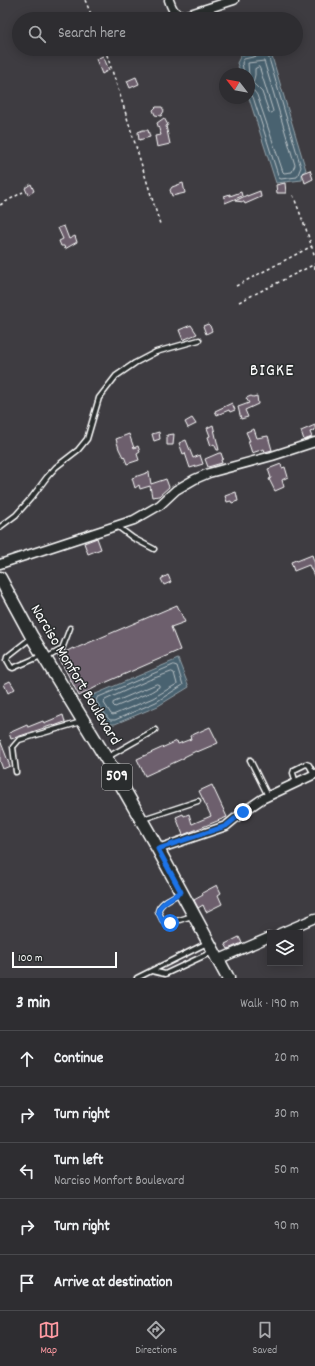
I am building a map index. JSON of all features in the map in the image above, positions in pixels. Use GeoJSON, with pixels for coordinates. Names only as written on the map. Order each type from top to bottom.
{"type":"FeatureCollection","features":[{"type":"Feature","properties":{"kind":"main road","name":"Narciso Monfort Boulevard"},"geometry":{"type":"LineString","coordinates":[[0,578],[32,637],[106,758],[158,849],[228,978]]}},
{"type":"Feature","properties":{"kind":"street"},"geometry":{"type":"LineString","coordinates":[[169,0],[173,10],[176,12]]}},
{"type":"Feature","properties":{"kind":"street"},"geometry":{"type":"LineString","coordinates":[[196,12],[234,0]]}},
{"type":"Feature","properties":{"kind":"street"},"geometry":{"type":"LineString","coordinates":[[0,564],[134,520],[160,505],[176,490],[209,473],[272,456],[315,442]]}},
{"type":"Feature","properties":{"kind":"street"},"geometry":{"type":"LineString","coordinates":[[158,849],[226,826],[243,812],[268,797],[314,774]]}},
{"type":"Feature","properties":{"kind":"street"},"geometry":{"type":"LineString","coordinates":[[287,930],[315,918]]}},
{"type":"Feature","properties":{"kind":"street"},"geometry":{"type":"LineString","coordinates":[[213,952],[267,938]]}},
{"type":"Feature","properties":{"kind":"lane"},"geometry":{"type":"LineString","coordinates":[[0,527],[16,515],[56,467],[78,450],[87,439],[99,398],[116,376],[135,363],[156,352],[199,340]]}},
{"type":"Feature","properties":{"kind":"lane"},"geometry":{"type":"LineString","coordinates":[[117,526],[133,538],[154,549]]}},
{"type":"Feature","properties":{"kind":"lane"},"geometry":{"type":"LineString","coordinates":[[32,637],[8,656],[6,660],[11,667],[16,668],[62,649],[70,628]]}},
{"type":"Feature","properties":{"kind":"lane"},"geometry":{"type":"LineString","coordinates":[[16,772],[13,747],[19,740],[83,721]]}},
{"type":"Feature","properties":{"kind":"lane"},"geometry":{"type":"LineString","coordinates":[[106,758],[155,730]]}},
{"type":"Feature","properties":{"kind":"lane"},"geometry":{"type":"LineString","coordinates":[[250,760],[268,797]]}},
{"type":"Feature","properties":{"kind":"lane"},"geometry":{"type":"LineString","coordinates":[[296,783],[294,771],[306,764],[309,765],[314,774]]}},
{"type":"Feature","properties":{"kind":"lane"},"geometry":{"type":"LineString","coordinates":[[141,820],[198,801]]}},
{"type":"Feature","properties":{"kind":"lane"},"geometry":{"type":"LineString","coordinates":[[181,892],[161,904],[159,907],[158,911],[162,921],[170,923],[194,915]]}},
{"type":"Feature","properties":{"kind":"lane"},"geometry":{"type":"LineString","coordinates":[[151,971],[165,974],[213,952]]}},
{"type":"Feature","properties":{"kind":"lane"},"geometry":{"type":"LineString","coordinates":[[137,978],[151,971],[213,952]]}},
{"type":"Feature","properties":{"kind":"path"},"geometry":{"type":"LineString","coordinates":[[85,0],[90,12]]}},
{"type":"Feature","properties":{"kind":"path"},"geometry":{"type":"LineString","coordinates":[[107,56],[160,224]]}},
{"type":"Feature","properties":{"kind":"path"},"geometry":{"type":"LineString","coordinates":[[0,205],[23,192]]}},
{"type":"Feature","properties":{"kind":"path"},"geometry":{"type":"LineString","coordinates":[[293,195],[315,257]]}},
{"type":"Feature","properties":{"kind":"path"},"geometry":{"type":"LineString","coordinates":[[236,286],[312,246]]}},
{"type":"Feature","properties":{"kind":"path"},"geometry":{"type":"LineString","coordinates":[[239,302],[315,265],[315,272]]}},
{"type":"Feature","properties":{"kind":"water"},"geometry":{"type":"Polygon","coordinates":[[[240,56],[272,56],[306,170],[302,173],[302,180],[276,183],[251,104],[255,104],[255,68],[239,68],[237,63],[240,56]]]}},
{"type":"Feature","properties":{"kind":"water"},"geometry":{"type":"Polygon","coordinates":[[[178,659],[189,687],[158,706],[115,724],[105,722],[91,699],[91,696],[178,659]]]}},
{"type":"Feature","properties":{"kind":"building"},"geometry":{"type":"Polygon","coordinates":[[[103,56],[109,70],[102,74],[96,59],[103,56]]]}},
{"type":"Feature","properties":{"kind":"building"},"geometry":{"type":"Polygon","coordinates":[[[136,77],[139,84],[130,88],[127,81],[136,77]]]}},
{"type":"Feature","properties":{"kind":"building"},"geometry":{"type":"Polygon","coordinates":[[[156,107],[162,107],[164,111],[161,116],[155,115],[153,110],[156,107]]]}},
{"type":"Feature","properties":{"kind":"building"},"geometry":{"type":"Polygon","coordinates":[[[164,118],[168,125],[166,126],[170,144],[157,147],[155,136],[161,135],[157,123],[164,118]]]}},
{"type":"Feature","properties":{"kind":"building"},"geometry":{"type":"Polygon","coordinates":[[[148,130],[150,137],[139,140],[138,132],[148,130]]]}},
{"type":"Feature","properties":{"kind":"building"},"geometry":{"type":"Polygon","coordinates":[[[310,170],[313,179],[305,183],[302,173],[310,170]]]}},
{"type":"Feature","properties":{"kind":"building"},"geometry":{"type":"Polygon","coordinates":[[[183,183],[185,193],[172,196],[170,190],[172,187],[183,183]]]}},
{"type":"Feature","properties":{"kind":"building"},"geometry":{"type":"Polygon","coordinates":[[[285,183],[286,193],[277,193],[276,185],[285,183]]]}},
{"type":"Feature","properties":{"kind":"building"},"geometry":{"type":"Polygon","coordinates":[[[31,184],[34,191],[28,195],[25,188],[31,184]]]}},
{"type":"Feature","properties":{"kind":"building"},"geometry":{"type":"Polygon","coordinates":[[[260,191],[261,197],[245,204],[244,202],[235,201],[247,195],[260,191]]]}},
{"type":"Feature","properties":{"kind":"building"},"geometry":{"type":"Polygon","coordinates":[[[241,192],[242,196],[225,203],[224,196],[230,194],[230,196],[241,192]]]}},
{"type":"Feature","properties":{"kind":"building"},"geometry":{"type":"Polygon","coordinates":[[[64,226],[69,239],[75,236],[77,242],[65,249],[64,246],[61,246],[59,241],[63,239],[58,228],[64,226]]]}},
{"type":"Feature","properties":{"kind":"building"},"geometry":{"type":"Polygon","coordinates":[[[208,324],[212,331],[206,334],[203,326],[208,324]]]}},
{"type":"Feature","properties":{"kind":"building"},"geometry":{"type":"Polygon","coordinates":[[[191,325],[197,334],[183,340],[179,330],[191,325]]]}},
{"type":"Feature","properties":{"kind":"building"},"geometry":{"type":"Polygon","coordinates":[[[257,396],[258,404],[245,410],[248,417],[241,419],[238,407],[249,403],[246,398],[257,396]]]}},
{"type":"Feature","properties":{"kind":"building"},"geometry":{"type":"Polygon","coordinates":[[[232,403],[235,410],[230,412],[229,410],[217,415],[215,411],[232,403]]]}},
{"type":"Feature","properties":{"kind":"building"},"geometry":{"type":"Polygon","coordinates":[[[192,418],[196,424],[188,428],[185,422],[192,418]]]}},
{"type":"Feature","properties":{"kind":"building"},"geometry":{"type":"Polygon","coordinates":[[[213,425],[219,450],[217,450],[214,444],[211,446],[208,437],[210,436],[207,428],[213,425]]]}},
{"type":"Feature","properties":{"kind":"building"},"geometry":{"type":"Polygon","coordinates":[[[315,425],[315,430],[310,432],[312,437],[304,440],[301,431],[315,425]]]}},
{"type":"Feature","properties":{"kind":"building"},"geometry":{"type":"Polygon","coordinates":[[[254,429],[257,438],[268,436],[272,450],[265,452],[264,449],[252,453],[248,441],[250,441],[246,432],[254,429]]]}},
{"type":"Feature","properties":{"kind":"building"},"geometry":{"type":"Polygon","coordinates":[[[159,432],[160,439],[154,441],[152,434],[159,432]]]}},
{"type":"Feature","properties":{"kind":"building"},"geometry":{"type":"Polygon","coordinates":[[[129,434],[134,448],[138,446],[140,452],[137,454],[139,460],[127,464],[119,449],[116,439],[129,434]]]}},
{"type":"Feature","properties":{"kind":"building"},"geometry":{"type":"Polygon","coordinates":[[[174,434],[173,445],[167,445],[167,435],[174,434]]]}},
{"type":"Feature","properties":{"kind":"building"},"geometry":{"type":"Polygon","coordinates":[[[186,440],[193,458],[200,455],[203,464],[190,468],[185,453],[183,454],[179,443],[186,440]]]}},
{"type":"Feature","properties":{"kind":"building"},"geometry":{"type":"Polygon","coordinates":[[[221,453],[223,459],[221,460],[222,463],[208,467],[205,459],[221,453]]]}},
{"type":"Feature","properties":{"kind":"building"},"geometry":{"type":"Polygon","coordinates":[[[281,464],[282,468],[285,467],[288,477],[282,480],[284,487],[275,491],[269,479],[271,478],[268,469],[281,464]]]}},
{"type":"Feature","properties":{"kind":"building"},"geometry":{"type":"Polygon","coordinates":[[[149,472],[151,484],[166,479],[169,487],[159,496],[152,497],[150,486],[140,489],[139,485],[135,488],[132,478],[149,472]]]}},
{"type":"Feature","properties":{"kind":"building"},"geometry":{"type":"Polygon","coordinates":[[[236,492],[238,501],[232,503],[231,501],[227,502],[225,496],[236,492]]]}},
{"type":"Feature","properties":{"kind":"building"},"geometry":{"type":"Polygon","coordinates":[[[97,538],[101,549],[88,554],[84,543],[97,538]]]}},
{"type":"Feature","properties":{"kind":"building"},"geometry":{"type":"Polygon","coordinates":[[[312,555],[315,564],[315,578],[309,565],[294,571],[291,562],[312,555]]]}},
{"type":"Feature","properties":{"kind":"building"},"geometry":{"type":"Polygon","coordinates":[[[168,575],[171,582],[164,585],[161,579],[168,575]]]}},
{"type":"Feature","properties":{"kind":"building"},"geometry":{"type":"Polygon","coordinates":[[[177,605],[185,622],[171,627],[180,650],[100,685],[79,696],[58,656],[73,648],[74,649],[177,605]]]}},
{"type":"Feature","properties":{"kind":"building"},"geometry":{"type":"Polygon","coordinates":[[[10,681],[15,689],[8,693],[4,684],[10,681]]]}},
{"type":"Feature","properties":{"kind":"building"},"geometry":{"type":"Polygon","coordinates":[[[63,715],[65,722],[11,739],[9,733],[27,725],[28,727],[43,721],[44,723],[63,715]]]}},
{"type":"Feature","properties":{"kind":"building"},"geometry":{"type":"Polygon","coordinates":[[[210,727],[218,743],[197,752],[196,751],[145,776],[137,759],[177,741],[178,744],[191,739],[190,736],[210,727]]]}},
{"type":"Feature","properties":{"kind":"building"},"geometry":{"type":"Polygon","coordinates":[[[0,740],[10,766],[3,769],[0,761],[0,740]]]}},
{"type":"Feature","properties":{"kind":"building"},"geometry":{"type":"Polygon","coordinates":[[[212,785],[227,817],[183,835],[176,817],[183,814],[184,816],[189,814],[192,824],[211,816],[199,791],[212,785]]]}},
{"type":"Feature","properties":{"kind":"building"},"geometry":{"type":"Polygon","coordinates":[[[217,885],[221,893],[218,895],[222,904],[206,912],[203,905],[198,908],[194,900],[203,895],[202,893],[217,885]]]}},
{"type":"Feature","properties":{"kind":"building"},"geometry":{"type":"Polygon","coordinates":[[[239,937],[242,943],[228,949],[225,944],[239,937]]]}},
{"type":"Feature","properties":{"kind":"district","name":"BIGKE"},"geometry":{"type":"Point","coordinates":[272,371]}},
{"type":"Feature","properties":{"kind":"route"},"geometry":{"type":"LineString","coordinates":[[170,923],[162,921],[158,911],[159,907],[161,904],[181,892],[158,849],[226,826],[243,812]]}}]}
